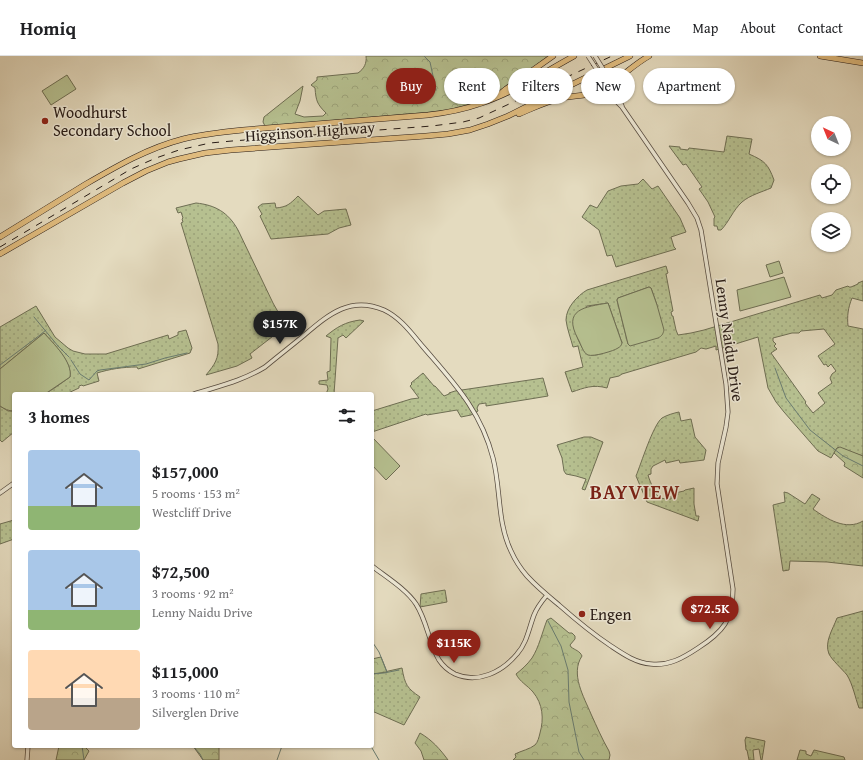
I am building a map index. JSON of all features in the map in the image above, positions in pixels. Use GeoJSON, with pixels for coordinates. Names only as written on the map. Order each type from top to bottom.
{"type":"FeatureCollection","features":[{"type":"Feature","properties":{"kind":"highway"},"geometry":{"type":"LineString","coordinates":[[500,94],[553,56]]}},
{"type":"Feature","properties":{"kind":"highway","name":"Higginson Highway"},"geometry":{"type":"LineString","coordinates":[[500,95],[513,90],[574,56]]}},
{"type":"Feature","properties":{"kind":"highway","name":"Higginson Highway"},"geometry":{"type":"LineString","coordinates":[[0,254],[133,178],[158,166],[180,159],[205,153],[231,150],[448,134],[470,130],[508,116],[630,56]]}},
{"type":"Feature","properties":{"kind":"highway"},"geometry":{"type":"LineString","coordinates":[[631,68],[649,56]]}},
{"type":"Feature","properties":{"kind":"highway"},"geometry":{"type":"LineString","coordinates":[[820,56],[863,64]]}},
{"type":"Feature","properties":{"kind":"highway"},"geometry":{"type":"LineString","coordinates":[[508,116],[517,115],[562,98],[581,96]]}},
{"type":"Feature","properties":{"kind":"highway","name":"Higginson Highway"},"geometry":{"type":"LineString","coordinates":[[0,237],[125,161],[144,152],[182,139],[213,133],[243,130],[448,113],[478,104]]}},
{"type":"Feature","properties":{"kind":"street","name":"Lenny Naidu Drive"},"geometry":{"type":"LineString","coordinates":[[588,56],[596,68]]}},
{"type":"Feature","properties":{"kind":"street","name":"Lenny Naidu Drive"},"geometry":{"type":"LineString","coordinates":[[595,56],[602,68]]}},
{"type":"Feature","properties":{"kind":"street","name":"Lenny Naidu Drive"},"geometry":{"type":"LineString","coordinates":[[200,392],[246,377],[265,367],[333,313],[349,307],[365,306],[382,310],[396,318],[404,325],[472,407],[487,438],[494,459],[502,523],[508,544],[520,567],[532,581],[591,632],[638,662],[654,665],[677,661],[711,640],[726,624],[730,616],[733,602],[732,584],[717,484],[718,463],[727,418],[728,399],[701,230],[698,220],[691,207],[619,104]]}},
{"type":"Feature","properties":{"kind":"street"},"geometry":{"type":"LineString","coordinates":[[0,494],[12,484]]}},
{"type":"Feature","properties":{"kind":"street"},"geometry":{"type":"LineString","coordinates":[[374,568],[401,589],[414,602],[442,664],[460,676],[477,678],[490,675],[516,656],[521,650],[536,610],[548,595]]}},
{"type":"Feature","properties":{"kind":"street"},"geometry":{"type":"LineString","coordinates":[[27,760],[28,748]]}},
{"type":"Feature","properties":{"kind":"green space"},"geometry":{"type":"Polygon","coordinates":[[[366,56],[548,56],[532,68],[508,68],[508,85],[500,90],[500,68],[444,68],[444,104],[470,104],[454,109],[265,126],[263,122],[264,117],[303,86],[300,101],[295,114],[304,117],[323,116],[326,113],[319,105],[315,88],[311,85],[317,80],[317,77],[358,73],[365,66],[366,56]]]}},
{"type":"Feature","properties":{"kind":"green space"},"geometry":{"type":"Polygon","coordinates":[[[67,75],[76,89],[51,105],[42,91],[67,75]]]}},
{"type":"Feature","properties":{"kind":"green space"},"geometry":{"type":"Polygon","coordinates":[[[727,136],[752,139],[749,154],[765,164],[770,170],[774,180],[771,188],[742,202],[724,227],[721,230],[718,230],[717,226],[714,226],[715,217],[708,202],[699,189],[702,187],[686,164],[683,165],[669,146],[680,147],[680,149],[688,150],[689,148],[724,152],[727,136]]]}},
{"type":"Feature","properties":{"kind":"green space"},"geometry":{"type":"Polygon","coordinates":[[[643,179],[652,189],[658,186],[680,218],[686,232],[671,237],[676,249],[616,267],[612,255],[607,256],[599,230],[582,217],[590,205],[597,208],[608,191],[621,186],[638,184],[643,179]]]}},
{"type":"Feature","properties":{"kind":"green space"},"geometry":{"type":"Polygon","coordinates":[[[298,196],[318,215],[324,211],[346,209],[351,225],[339,228],[328,234],[271,239],[260,216],[262,214],[258,207],[262,204],[275,203],[276,208],[283,207],[298,196]]]}},
{"type":"Feature","properties":{"kind":"green space"},"geometry":{"type":"Polygon","coordinates":[[[196,203],[220,210],[230,218],[238,230],[273,303],[286,326],[250,354],[252,358],[237,366],[206,375],[216,361],[218,344],[181,223],[183,222],[183,218],[181,212],[178,213],[176,208],[196,203]]]}},
{"type":"Feature","properties":{"kind":"green space"},"geometry":{"type":"Polygon","coordinates":[[[779,261],[783,273],[770,277],[766,265],[779,261]]]}},
{"type":"Feature","properties":{"kind":"green space"},"geometry":{"type":"Polygon","coordinates":[[[666,266],[668,273],[666,274],[673,311],[671,312],[678,335],[704,330],[820,295],[822,298],[832,295],[836,290],[848,286],[851,287],[863,281],[863,301],[852,298],[849,309],[848,326],[863,329],[863,456],[837,448],[831,458],[818,451],[776,402],[768,388],[758,337],[716,350],[716,346],[706,349],[701,348],[696,352],[610,378],[607,388],[593,386],[572,392],[565,372],[583,367],[578,346],[573,347],[566,316],[573,303],[587,290],[666,266]],[[649,287],[618,298],[617,300],[628,344],[657,305],[651,288],[649,287]],[[608,303],[587,306],[575,331],[583,349],[590,355],[595,355],[610,350],[622,343],[608,303]],[[824,329],[801,331],[799,333],[792,333],[773,338],[773,341],[776,344],[774,346],[777,349],[771,353],[813,413],[825,403],[818,393],[832,383],[830,378],[836,371],[831,364],[828,367],[826,364],[824,365],[818,356],[835,344],[824,329]]]}},
{"type":"Feature","properties":{"kind":"green space"},"geometry":{"type":"Polygon","coordinates":[[[784,277],[791,297],[740,311],[737,290],[784,277]]]}},
{"type":"Feature","properties":{"kind":"green space"},"geometry":{"type":"Polygon","coordinates":[[[649,287],[651,288],[657,305],[664,331],[658,338],[630,346],[628,344],[617,300],[618,298],[649,287]]]}},
{"type":"Feature","properties":{"kind":"green space"},"geometry":{"type":"Polygon","coordinates":[[[608,303],[622,343],[620,347],[608,352],[588,355],[583,350],[574,329],[574,315],[584,308],[608,303]]]}},
{"type":"Feature","properties":{"kind":"green space"},"geometry":{"type":"Polygon","coordinates":[[[36,306],[55,337],[73,351],[85,354],[106,354],[168,335],[169,339],[178,335],[178,332],[186,330],[192,348],[190,353],[138,369],[137,367],[122,368],[97,373],[99,381],[79,386],[79,388],[70,392],[48,392],[70,377],[68,365],[57,348],[44,333],[0,369],[0,327],[36,306]]]}},
{"type":"Feature","properties":{"kind":"green space"},"geometry":{"type":"Polygon","coordinates":[[[360,320],[364,321],[346,338],[343,335],[338,338],[334,392],[327,392],[327,385],[319,384],[319,381],[328,380],[327,372],[330,371],[331,338],[326,336],[342,325],[360,320]]]}},
{"type":"Feature","properties":{"kind":"green space"},"geometry":{"type":"Polygon","coordinates":[[[44,333],[57,347],[65,359],[70,371],[70,377],[48,392],[12,392],[12,411],[10,411],[0,406],[0,369],[44,333]]]}},
{"type":"Feature","properties":{"kind":"green space"},"geometry":{"type":"Polygon","coordinates":[[[423,373],[444,396],[455,391],[543,378],[548,396],[486,406],[486,403],[479,404],[477,408],[478,411],[471,415],[461,417],[457,410],[426,414],[374,431],[374,410],[419,398],[410,386],[412,384],[411,383],[423,373]]]}},
{"type":"Feature","properties":{"kind":"green space"},"geometry":{"type":"Polygon","coordinates":[[[0,406],[8,411],[12,411],[12,434],[2,442],[0,440],[0,406]]]}},
{"type":"Feature","properties":{"kind":"green space"},"geometry":{"type":"Polygon","coordinates":[[[679,412],[681,421],[691,419],[695,437],[706,450],[704,460],[680,463],[679,460],[666,463],[665,460],[653,466],[651,469],[651,474],[648,475],[656,494],[662,498],[671,499],[671,496],[675,493],[694,488],[694,504],[696,516],[699,516],[698,521],[647,502],[636,476],[651,436],[659,422],[662,418],[670,414],[679,412]]]}},
{"type":"Feature","properties":{"kind":"green space"},"geometry":{"type":"Polygon","coordinates":[[[584,437],[591,437],[603,442],[585,490],[582,489],[586,479],[566,474],[564,471],[562,458],[557,445],[584,437]]]}},
{"type":"Feature","properties":{"kind":"green space"},"geometry":{"type":"Polygon","coordinates":[[[374,439],[400,466],[386,480],[374,467],[374,439]]]}},
{"type":"Feature","properties":{"kind":"green space"},"geometry":{"type":"Polygon","coordinates":[[[840,447],[863,456],[863,478],[844,466],[845,463],[834,453],[837,448],[840,447]]]}},
{"type":"Feature","properties":{"kind":"green space"},"geometry":{"type":"Polygon","coordinates":[[[784,492],[805,504],[812,494],[820,499],[813,509],[830,520],[850,525],[863,521],[863,566],[827,562],[790,561],[789,570],[783,571],[773,505],[785,502],[784,492]]]}},
{"type":"Feature","properties":{"kind":"green space"},"geometry":{"type":"Polygon","coordinates":[[[12,521],[12,540],[0,544],[0,524],[12,521]]]}},
{"type":"Feature","properties":{"kind":"green space"},"geometry":{"type":"Polygon","coordinates":[[[445,590],[447,602],[420,607],[421,594],[445,590]]]}},
{"type":"Feature","properties":{"kind":"green space"},"geometry":{"type":"Polygon","coordinates":[[[863,611],[863,708],[859,708],[847,675],[829,654],[828,640],[837,618],[863,611]]]}},
{"type":"Feature","properties":{"kind":"green space"},"geometry":{"type":"Polygon","coordinates":[[[551,618],[575,636],[575,639],[570,645],[582,656],[577,670],[579,685],[609,751],[609,760],[513,760],[516,757],[515,754],[531,748],[536,744],[539,738],[542,722],[541,707],[531,690],[516,674],[532,658],[539,645],[547,620],[551,618]]]}},
{"type":"Feature","properties":{"kind":"green space"},"geometry":{"type":"Polygon","coordinates":[[[381,657],[387,672],[374,674],[374,659],[381,657]]]}},
{"type":"Feature","properties":{"kind":"green space"},"geometry":{"type":"Polygon","coordinates":[[[402,668],[407,686],[420,697],[404,725],[374,712],[374,674],[402,668]]]}},
{"type":"Feature","properties":{"kind":"green space"},"geometry":{"type":"Polygon","coordinates":[[[420,733],[436,745],[448,760],[424,760],[421,751],[415,743],[420,733]]]}},
{"type":"Feature","properties":{"kind":"green space"},"geometry":{"type":"Polygon","coordinates":[[[746,737],[765,741],[762,760],[759,749],[753,750],[754,760],[749,760],[746,750],[746,737]]]}},
{"type":"Feature","properties":{"kind":"green space"},"geometry":{"type":"Polygon","coordinates":[[[59,748],[86,748],[89,751],[84,760],[56,760],[59,748]]]}},
{"type":"Feature","properties":{"kind":"green space"},"geometry":{"type":"Polygon","coordinates":[[[194,748],[219,748],[219,760],[203,760],[194,748]]]}},
{"type":"Feature","properties":{"kind":"green space"},"geometry":{"type":"Polygon","coordinates":[[[800,750],[806,751],[806,754],[811,756],[814,750],[844,757],[845,760],[797,760],[800,750]]]}},
{"type":"Feature","properties":{"kind":"waterway"},"geometry":{"type":"LineString","coordinates":[[424,56],[430,62],[431,68]]}},
{"type":"Feature","properties":{"kind":"waterway"},"geometry":{"type":"LineString","coordinates":[[34,317],[69,357]]}},
{"type":"Feature","properties":{"kind":"waterway"},"geometry":{"type":"LineString","coordinates":[[0,365],[46,330]]}},
{"type":"Feature","properties":{"kind":"waterway"},"geometry":{"type":"LineString","coordinates":[[71,360],[80,374],[89,380],[97,371],[100,370],[146,364],[187,353]]}},
{"type":"Feature","properties":{"kind":"waterway"},"geometry":{"type":"LineString","coordinates":[[775,368],[786,398],[810,430],[843,456],[863,466]]}},
{"type":"Feature","properties":{"kind":"waterway"},"geometry":{"type":"LineString","coordinates":[[548,621],[561,646],[568,670],[569,702],[579,752],[584,760]]}},
{"type":"Feature","properties":{"kind":"waterway"},"geometry":{"type":"LineString","coordinates":[[374,644],[379,652],[387,672]]}},
{"type":"Feature","properties":{"kind":"waterway"},"geometry":{"type":"LineString","coordinates":[[374,674],[399,670]]}},
{"type":"Feature","properties":{"kind":"waterway"},"geometry":{"type":"LineString","coordinates":[[82,748],[84,760]]}},
{"type":"Feature","properties":{"kind":"waterway"},"geometry":{"type":"LineString","coordinates":[[195,748],[203,760]]}},
{"type":"Feature","properties":{"kind":"waterway"},"geometry":{"type":"LineString","coordinates":[[277,760],[281,748]]}},
{"type":"Feature","properties":{"kind":"waterway"},"geometry":{"type":"LineString","coordinates":[[372,748],[379,760]]}},
{"type":"Feature","properties":{"kind":"railway"},"geometry":{"type":"LineString","coordinates":[[0,247],[131,169],[179,150],[210,143],[432,126],[463,122],[479,118],[612,56]]}},
{"type":"Feature","properties":{"kind":"place","name":"Woodhurst Secondary School"},"geometry":{"type":"Point","coordinates":[45,121]}},
{"type":"Feature","properties":{"kind":"place","name":"Engen"},"geometry":{"type":"Point","coordinates":[582,614]}},
{"type":"Feature","properties":{"kind":"district","name":"BAYVIEW"},"geometry":{"type":"Point","coordinates":[635,492]}}]}
